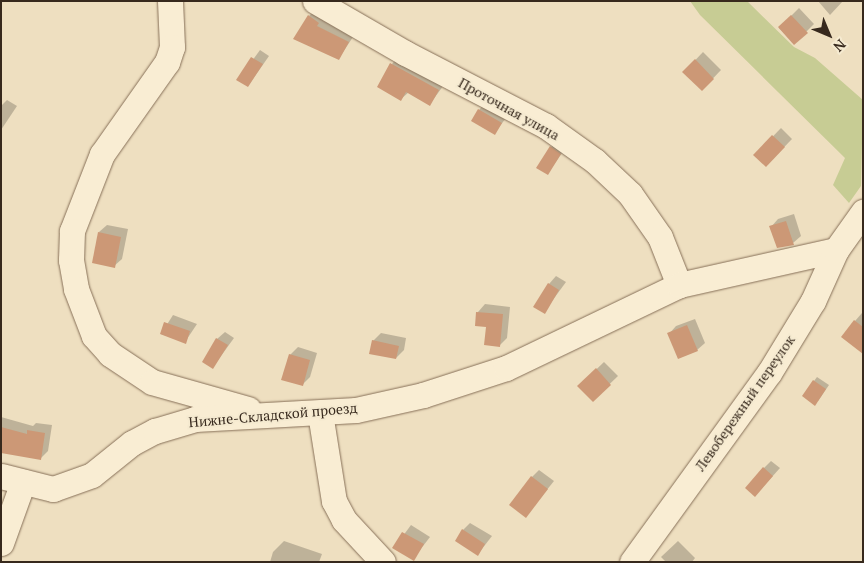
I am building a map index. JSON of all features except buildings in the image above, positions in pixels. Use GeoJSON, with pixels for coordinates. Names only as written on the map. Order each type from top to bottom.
{"type":"FeatureCollection","features":[{"type":"Feature","properties":{"kind":"street"},"geometry":{"type":"LineString","coordinates":[[170,1],[172,47],[168,62],[102,154],[72,231],[71,260],[76,289],[94,336],[110,354],[152,382],[265,414]]}},
{"type":"Feature","properties":{"kind":"street","name":"Проточная улица"},"geometry":{"type":"LineString","coordinates":[[315,1],[405,53],[546,126],[595,161],[630,194],[660,237],[679,285]]}},
{"type":"Feature","properties":{"kind":"street","name":"Левобережный переулок"},"geometry":{"type":"LineString","coordinates":[[632,562],[769,373],[813,301],[836,250],[863,212]]}},
{"type":"Feature","properties":{"kind":"street","name":"Нижне-Складской проезд"},"geometry":{"type":"LineString","coordinates":[[12,479],[53,488],[74,483],[92,475],[132,443],[155,431],[195,419],[356,410],[423,395],[506,368],[679,285],[836,250]]}},
{"type":"Feature","properties":{"kind":"street"},"geometry":{"type":"LineString","coordinates":[[320,413],[334,501],[344,520],[383,562]]}},
{"type":"Feature","properties":{"kind":"street"},"geometry":{"type":"LineString","coordinates":[[1,544],[12,479]]}},
{"type":"Feature","properties":{"kind":"green space"},"geometry":{"type":"Polygon","coordinates":[[[690,1],[747,1],[794,47],[815,58],[863,100],[861,186],[849,203],[833,185],[845,158],[700,15],[690,1]]]}}]}
